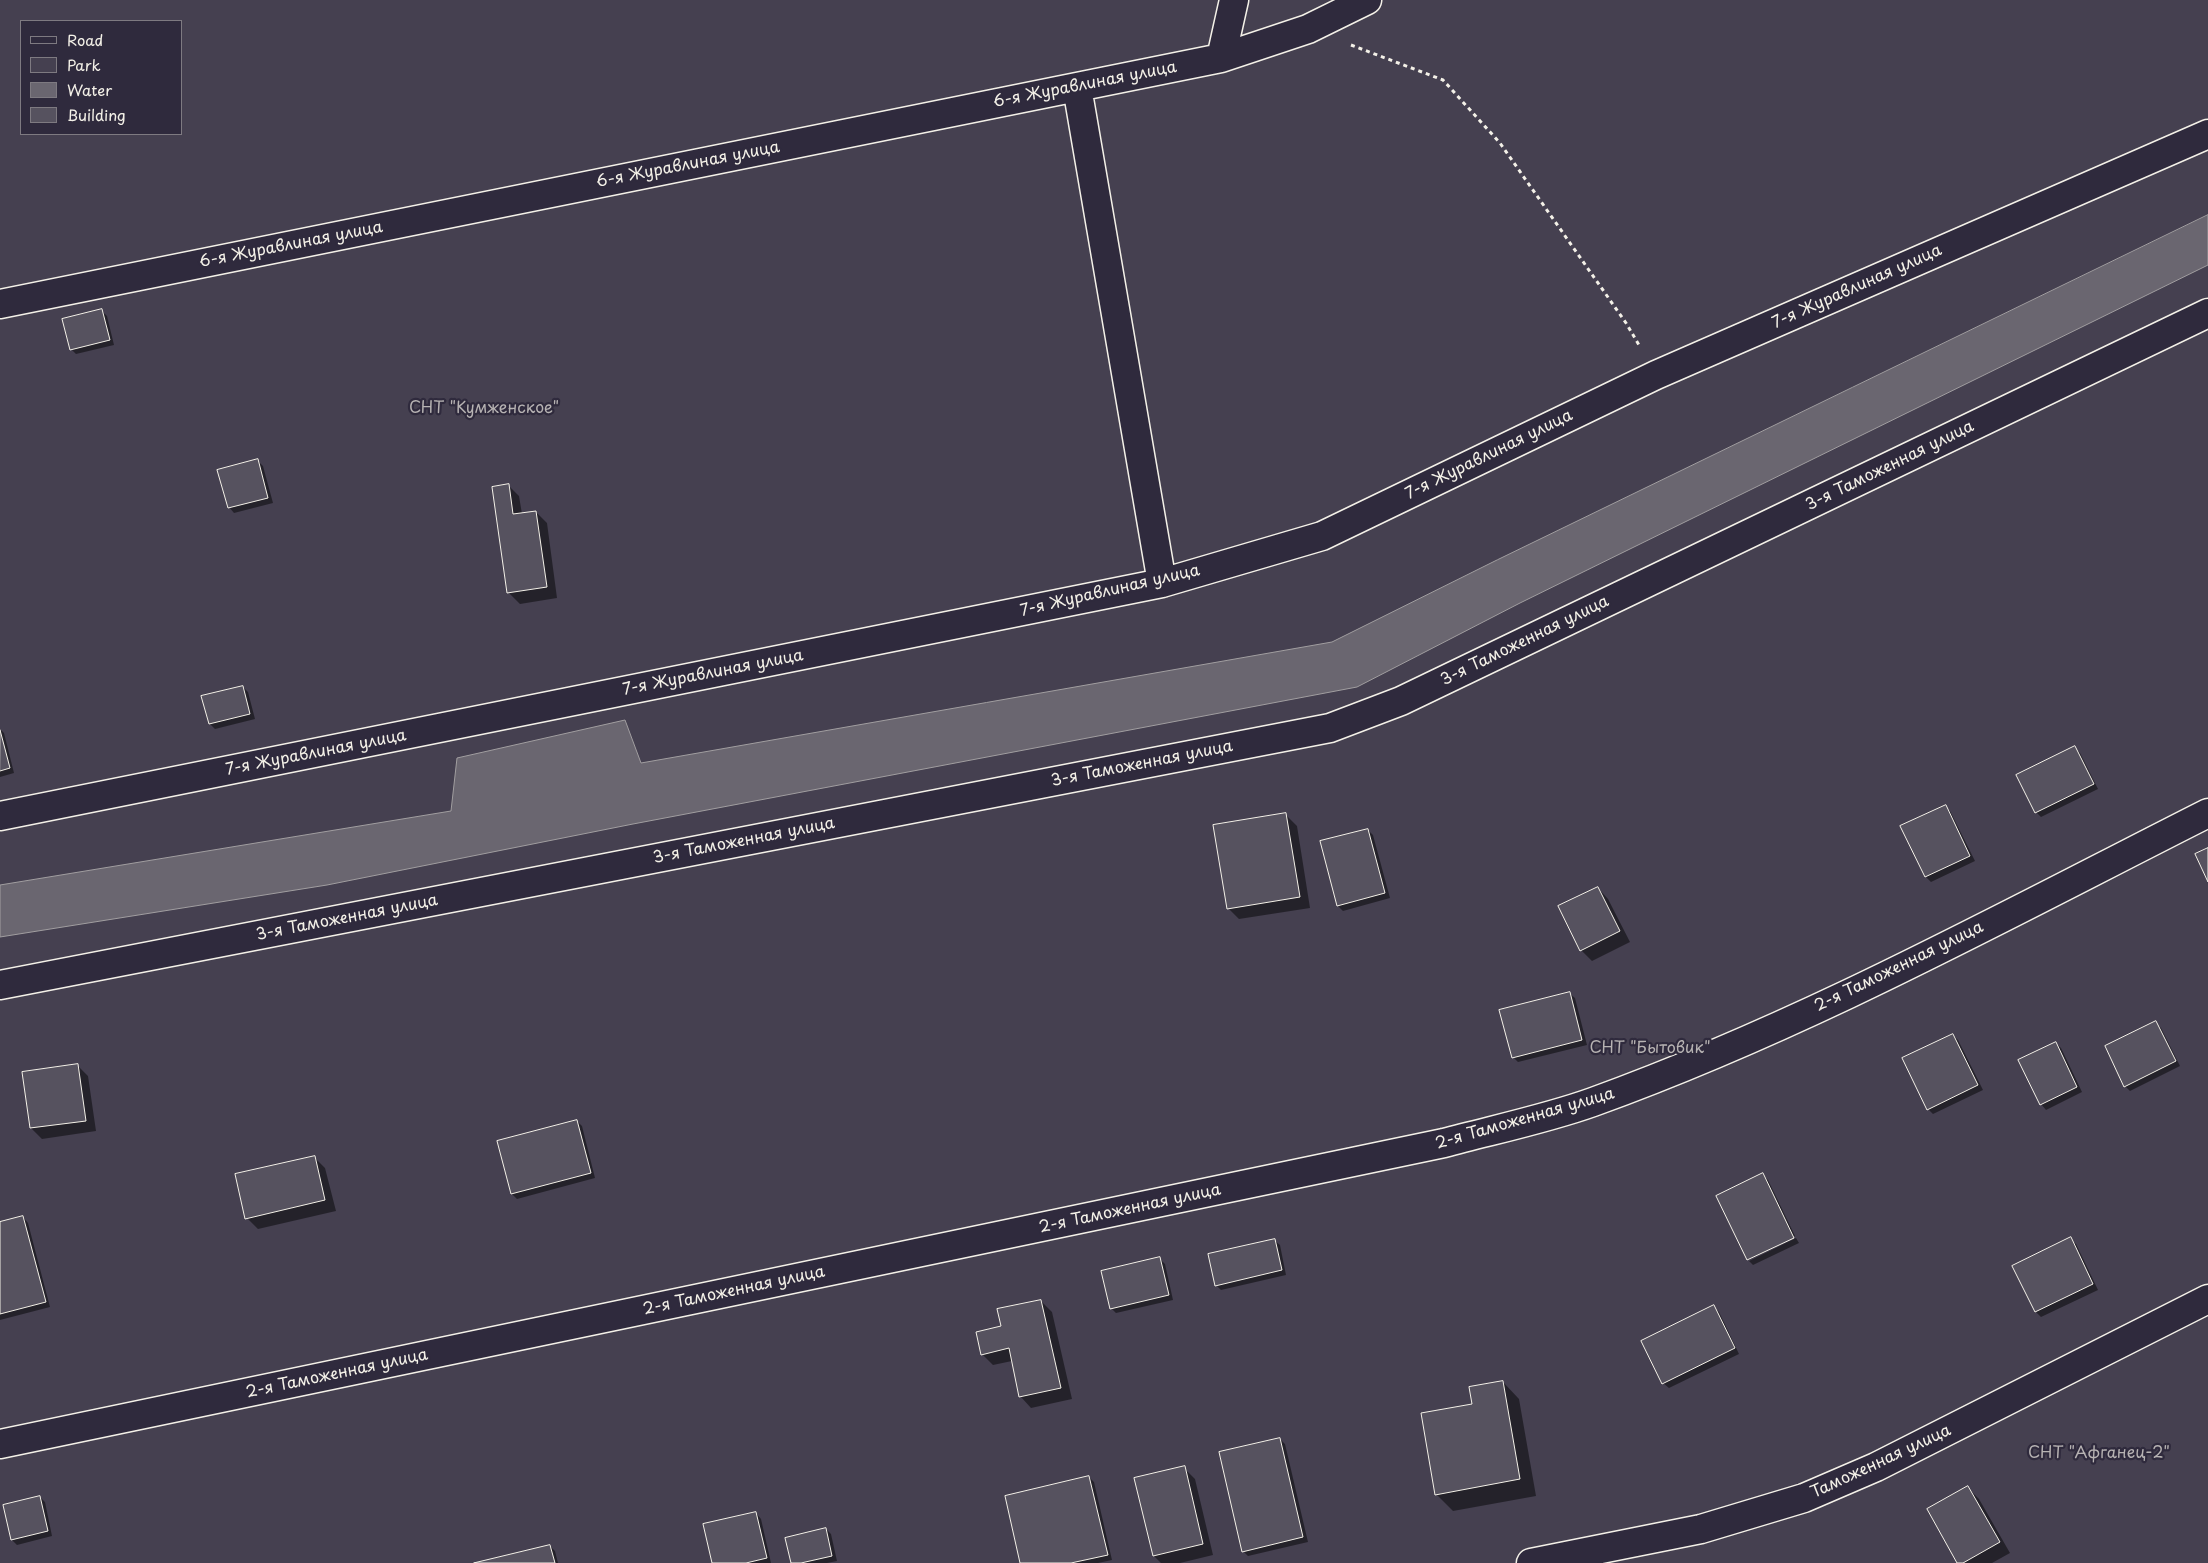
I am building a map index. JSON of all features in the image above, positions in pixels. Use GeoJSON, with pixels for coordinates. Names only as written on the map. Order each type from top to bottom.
{"type":"FeatureCollection","features":[{"type":"Feature","properties":{"kind":"street"},"geometry":{"type":"LineString","coordinates":[[1221,58],[1234,0]]}},
{"type":"Feature","properties":{"kind":"street","name":"6-я Журавлиная улица"},"geometry":{"type":"LineString","coordinates":[[0,304],[1221,58],[1308,29],[1368,0]]}},
{"type":"Feature","properties":{"kind":"street"},"geometry":{"type":"LineString","coordinates":[[1077,87],[1162,583]]}},
{"type":"Feature","properties":{"kind":"street","name":"7-я Журавлиная улица"},"geometry":{"type":"LineString","coordinates":[[0,816],[1162,583],[1322,536],[1656,375],[2208,134]]}},
{"type":"Feature","properties":{"kind":"street","name":"3-я Таможенная улица"},"geometry":{"type":"LineString","coordinates":[[0,985],[1330,728],[1401,701],[2208,313]]}},
{"type":"Feature","properties":{"kind":"street","name":"2-я Таможенная улица"},"geometry":{"type":"LineString","coordinates":[[0,1444],[1444,1143],[1591,1102],[1735,1046],[1886,975],[2208,813]]}},
{"type":"Feature","properties":{"kind":"street","name":"Таможенная улица"},"geometry":{"type":"LineString","coordinates":[[1531,1563],[1701,1529],[1804,1498],[1876,1468],[2208,1299]]}},
{"type":"Feature","properties":{"kind":"path"},"geometry":{"type":"LineString","coordinates":[[1308,29],[1444,80],[1500,143],[1626,323],[1656,375]]}},
{"type":"Feature","properties":{"kind":"green space"},"geometry":{"type":"Polygon","coordinates":[[[0,0],[2208,0],[2208,1563],[0,1563],[0,0]]]}},
{"type":"Feature","properties":{"kind":"water"},"geometry":{"type":"Polygon","coordinates":[[[2208,215],[2208,265],[1520,603],[1357,687],[633,824],[327,885],[0,937],[0,885],[451,811],[457,758],[625,720],[641,763],[1332,642],[2208,215]]]}},
{"type":"Feature","properties":{"kind":"building"},"geometry":{"type":"Polygon","coordinates":[[[102,309],[110,340],[70,350],[62,319],[102,309]]]}},
{"type":"Feature","properties":{"kind":"building"},"geometry":{"type":"Polygon","coordinates":[[[258,459],[268,498],[228,508],[217,470],[258,459]]]}},
{"type":"Feature","properties":{"kind":"building"},"geometry":{"type":"Polygon","coordinates":[[[509,484],[513,514],[536,511],[547,587],[507,593],[492,487],[509,484]]]}},
{"type":"Feature","properties":{"kind":"building"},"geometry":{"type":"Polygon","coordinates":[[[243,686],[250,714],[209,724],[201,696],[243,686]]]}},
{"type":"Feature","properties":{"kind":"building"},"geometry":{"type":"Polygon","coordinates":[[[0,730],[10,768],[0,771],[0,730]]]}},
{"type":"Feature","properties":{"kind":"building"},"geometry":{"type":"Polygon","coordinates":[[[2075,746],[2094,784],[2035,813],[2016,775],[2075,746]]]}},
{"type":"Feature","properties":{"kind":"building"},"geometry":{"type":"Polygon","coordinates":[[[1946,805],[1970,856],[1925,877],[1900,826],[1946,805]]]}},
{"type":"Feature","properties":{"kind":"building"},"geometry":{"type":"Polygon","coordinates":[[[1286,813],[1300,897],[1227,909],[1213,825],[1286,813]]]}},
{"type":"Feature","properties":{"kind":"building"},"geometry":{"type":"Polygon","coordinates":[[[1368,829],[1385,893],[1337,906],[1320,841],[1368,829]]]}},
{"type":"Feature","properties":{"kind":"building"},"geometry":{"type":"Polygon","coordinates":[[[2208,848],[2208,882],[2195,854],[2208,848]]]}},
{"type":"Feature","properties":{"kind":"building"},"geometry":{"type":"Polygon","coordinates":[[[1598,887],[1620,931],[1580,951],[1558,906],[1598,887]]]}},
{"type":"Feature","properties":{"kind":"building"},"geometry":{"type":"Polygon","coordinates":[[[1570,992],[1582,1040],[1512,1058],[1499,1010],[1570,992]]]}},
{"type":"Feature","properties":{"kind":"building"},"geometry":{"type":"Polygon","coordinates":[[[2156,1021],[2176,1061],[2124,1087],[2105,1046],[2156,1021]]]}},
{"type":"Feature","properties":{"kind":"building"},"geometry":{"type":"Polygon","coordinates":[[[1953,1034],[1978,1085],[1927,1110],[1902,1058],[1953,1034]]]}},
{"type":"Feature","properties":{"kind":"building"},"geometry":{"type":"Polygon","coordinates":[[[2056,1042],[2077,1087],[2040,1105],[2018,1060],[2056,1042]]]}},
{"type":"Feature","properties":{"kind":"building"},"geometry":{"type":"Polygon","coordinates":[[[78,1064],[86,1121],[30,1128],[22,1072],[78,1064]]]}},
{"type":"Feature","properties":{"kind":"building"},"geometry":{"type":"Polygon","coordinates":[[[577,1120],[591,1173],[511,1194],[497,1141],[577,1120]]]}},
{"type":"Feature","properties":{"kind":"building"},"geometry":{"type":"Polygon","coordinates":[[[315,1156],[325,1200],[245,1219],[235,1174],[315,1156]]]}},
{"type":"Feature","properties":{"kind":"building"},"geometry":{"type":"Polygon","coordinates":[[[1763,1173],[1794,1238],[1747,1260],[1716,1196],[1763,1173]]]}},
{"type":"Feature","properties":{"kind":"building"},"geometry":{"type":"Polygon","coordinates":[[[23,1216],[46,1302],[0,1314],[0,1222],[23,1216]]]}},
{"type":"Feature","properties":{"kind":"building"},"geometry":{"type":"Polygon","coordinates":[[[2071,1237],[2093,1284],[2035,1312],[2012,1266],[2071,1237]]]}},
{"type":"Feature","properties":{"kind":"building"},"geometry":{"type":"Polygon","coordinates":[[[1275,1239],[1282,1270],[1215,1286],[1208,1254],[1275,1239]]]}},
{"type":"Feature","properties":{"kind":"building"},"geometry":{"type":"Polygon","coordinates":[[[1160,1257],[1169,1295],[1110,1309],[1101,1271],[1160,1257]]]}},
{"type":"Feature","properties":{"kind":"building"},"geometry":{"type":"Polygon","coordinates":[[[1041,1300],[1061,1388],[1019,1397],[1009,1348],[981,1355],[976,1332],[1001,1326],[997,1309],[1041,1300]]]}},
{"type":"Feature","properties":{"kind":"building"},"geometry":{"type":"Polygon","coordinates":[[[1714,1305],[1735,1348],[1662,1384],[1641,1341],[1714,1305]]]}},
{"type":"Feature","properties":{"kind":"building"},"geometry":{"type":"Polygon","coordinates":[[[1503,1381],[1520,1479],[1435,1495],[1421,1413],[1472,1404],[1469,1387],[1503,1381]]]}},
{"type":"Feature","properties":{"kind":"building"},"geometry":{"type":"Polygon","coordinates":[[[1280,1438],[1303,1537],[1242,1552],[1219,1452],[1280,1438]]]}},
{"type":"Feature","properties":{"kind":"building"},"geometry":{"type":"Polygon","coordinates":[[[1185,1466],[1203,1544],[1153,1556],[1134,1478],[1185,1466]]]}},
{"type":"Feature","properties":{"kind":"building"},"geometry":{"type":"Polygon","coordinates":[[[1089,1476],[1108,1555],[1071,1563],[1020,1563],[1005,1496],[1089,1476]]]}},
{"type":"Feature","properties":{"kind":"building"},"geometry":{"type":"Polygon","coordinates":[[[1968,1486],[2000,1542],[1963,1563],[1957,1563],[1927,1509],[1968,1486]]]}},
{"type":"Feature","properties":{"kind":"building"},"geometry":{"type":"Polygon","coordinates":[[[40,1496],[48,1531],[11,1540],[3,1505],[40,1496]]]}},
{"type":"Feature","properties":{"kind":"building"},"geometry":{"type":"Polygon","coordinates":[[[756,1512],[767,1558],[746,1563],[712,1563],[703,1524],[756,1512]]]}},
{"type":"Feature","properties":{"kind":"building"},"geometry":{"type":"Polygon","coordinates":[[[826,1528],[832,1556],[801,1563],[791,1563],[785,1538],[826,1528]]]}},
{"type":"Feature","properties":{"kind":"building"},"geometry":{"type":"Polygon","coordinates":[[[550,1545],[555,1563],[474,1563],[550,1545]]]}},
{"type":"Feature","properties":{"kind":"park label","name":"СНТ \"Кумженское\""},"geometry":{"type":"Point","coordinates":[484,409]}},
{"type":"Feature","properties":{"kind":"park label","name":"СНТ \"Бытовик\""},"geometry":{"type":"Point","coordinates":[1650,1049]}},
{"type":"Feature","properties":{"kind":"park label","name":"СНТ \"Афганец-2\""},"geometry":{"type":"Point","coordinates":[2099,1454]}}]}
